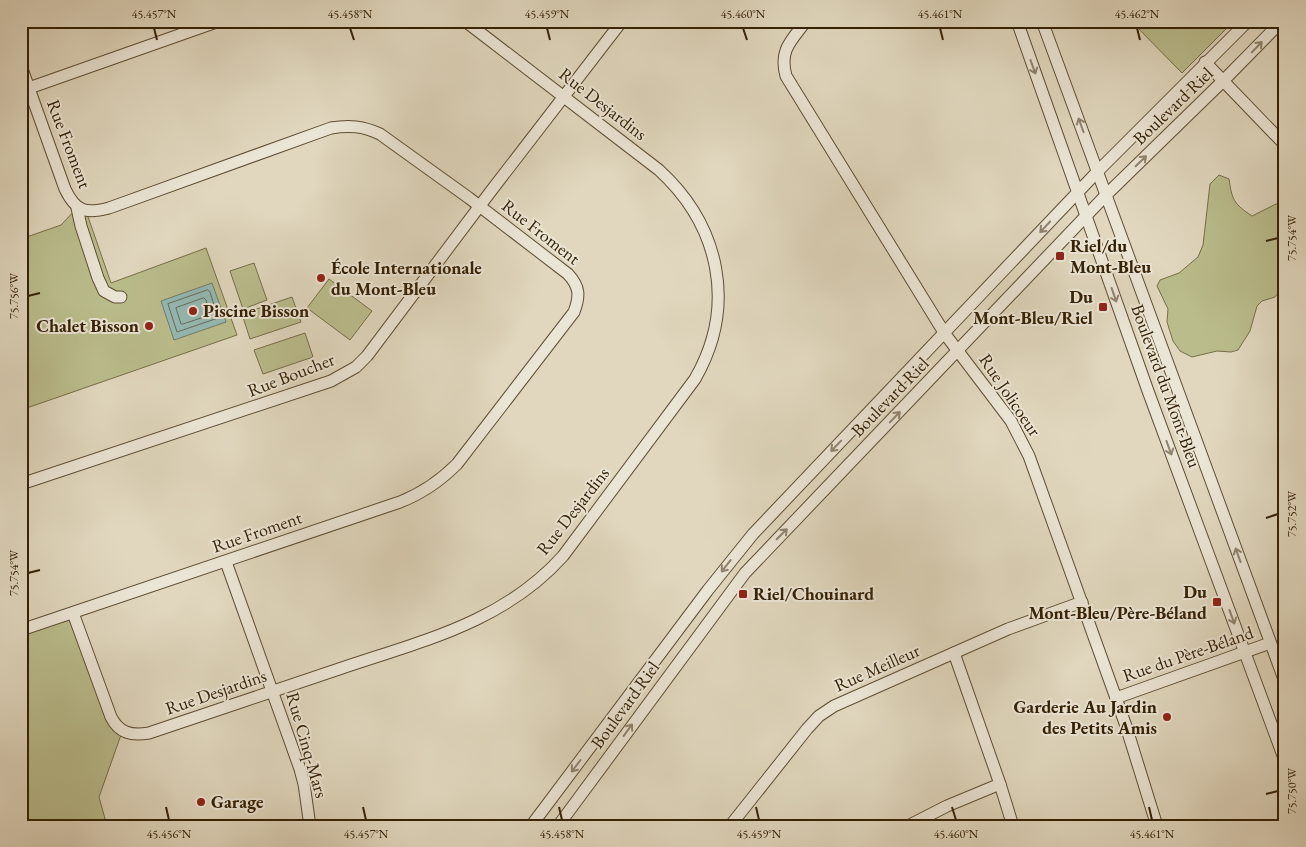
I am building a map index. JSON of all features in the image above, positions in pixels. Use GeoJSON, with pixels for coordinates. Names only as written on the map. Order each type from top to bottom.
{"type":"FeatureCollection","features":[{"type":"Feature","properties":{"kind":"street"},"geometry":{"type":"LineString","coordinates":[[29,88],[219,21]]}},
{"type":"Feature","properties":{"kind":"street","name":"Rue Desjardins"},"geometry":{"type":"LineString","coordinates":[[73,613],[115,726],[122,732],[132,735],[149,733],[460,628],[510,602],[538,582],[563,556],[685,394],[704,364],[715,334],[718,303],[715,264],[708,238],[701,224],[688,202],[671,180],[465,21]]}},
{"type":"Feature","properties":{"kind":"street","name":"Rue Boucher"},"geometry":{"type":"LineString","coordinates":[[21,484],[262,405],[331,380],[356,367],[367,356],[622,21]]}},
{"type":"Feature","properties":{"kind":"street","name":"Rue Jolicoeur"},"geometry":{"type":"LineString","coordinates":[[806,21],[786,49],[783,64],[786,76],[945,334],[959,350],[1019,434],[1029,456],[1116,698],[1157,826]]}},
{"type":"Feature","properties":{"kind":"street","name":"Boulevard du Mont-Bleu"},"geometry":{"type":"LineString","coordinates":[[1017,21],[1151,400],[1285,761]]}},
{"type":"Feature","properties":{"kind":"street","name":"Boulevard du Mont-Bleu"},"geometry":{"type":"LineString","coordinates":[[1042,21],[1285,682]]}},
{"type":"Feature","properties":{"kind":"street","name":"Boulevard Riel"},"geometry":{"type":"LineString","coordinates":[[531,826],[708,590],[753,534],[945,334],[1078,191],[1248,21]]}},
{"type":"Feature","properties":{"kind":"street","name":"Boulevard Riel"},"geometry":{"type":"LineString","coordinates":[[558,826],[745,573],[1106,195],[1282,21]]}},
{"type":"Feature","properties":{"kind":"street"},"geometry":{"type":"LineString","coordinates":[[1205,62],[1285,145]]}},
{"type":"Feature","properties":{"kind":"street","name":"Rue Froment"},"geometry":{"type":"LineString","coordinates":[[21,66],[66,189],[71,201],[77,208],[86,211],[98,211],[109,208],[322,131],[344,126],[368,128],[380,134],[480,206],[572,278],[576,283],[578,292],[578,302],[574,312],[457,464],[436,483],[412,497],[226,562],[21,630]]}},
{"type":"Feature","properties":{"kind":"street"},"geometry":{"type":"LineString","coordinates":[[77,208],[81,226],[104,291],[115,297],[121,297]]}},
{"type":"Feature","properties":{"kind":"street","name":"Rue Cinq-Mars"},"geometry":{"type":"LineString","coordinates":[[226,562],[302,776],[310,826]]}},
{"type":"Feature","properties":{"kind":"street"},"geometry":{"type":"LineString","coordinates":[[708,590],[723,602]]}},
{"type":"Feature","properties":{"kind":"street","name":"Rue Meilleur"},"geometry":{"type":"LineString","coordinates":[[730,826],[807,729],[820,716],[849,699],[954,652],[1008,629],[1082,602]]}},
{"type":"Feature","properties":{"kind":"street","name":"Rue du Père-Béland"},"geometry":{"type":"LineString","coordinates":[[1116,698],[1270,643]]}},
{"type":"Feature","properties":{"kind":"street"},"geometry":{"type":"LineString","coordinates":[[954,652],[1013,826]]}},
{"type":"Feature","properties":{"kind":"street"},"geometry":{"type":"LineString","coordinates":[[908,826],[947,806],[1000,784]]}},
{"type":"Feature","properties":{"kind":"green space"},"geometry":{"type":"Polygon","coordinates":[[[1131,21],[1234,21],[1182,73],[1131,21]]]}},
{"type":"Feature","properties":{"kind":"green space"},"geometry":{"type":"Polygon","coordinates":[[[1219,175],[1229,179],[1235,201],[1252,216],[1276,204],[1285,203],[1285,285],[1275,297],[1262,301],[1257,306],[1250,331],[1238,350],[1231,352],[1217,351],[1192,357],[1180,351],[1173,341],[1167,322],[1168,309],[1157,286],[1160,280],[1179,273],[1198,257],[1203,245],[1210,184],[1219,175]]]}},
{"type":"Feature","properties":{"kind":"green space"},"geometry":{"type":"Polygon","coordinates":[[[77,208],[86,211],[111,283],[206,248],[237,335],[21,410],[21,239],[61,225],[77,208]]]}},
{"type":"Feature","properties":{"kind":"green space"},"geometry":{"type":"Polygon","coordinates":[[[254,263],[267,300],[243,309],[230,271],[254,263]]]}},
{"type":"Feature","properties":{"kind":"green space"},"geometry":{"type":"Polygon","coordinates":[[[329,279],[372,311],[350,340],[307,308],[329,279]]]}},
{"type":"Feature","properties":{"kind":"green space"},"geometry":{"type":"Polygon","coordinates":[[[292,297],[301,322],[250,339],[242,314],[292,297]]]}},
{"type":"Feature","properties":{"kind":"green space"},"geometry":{"type":"Polygon","coordinates":[[[305,333],[313,357],[263,374],[254,350],[305,333]]]}},
{"type":"Feature","properties":{"kind":"green space"},"geometry":{"type":"Polygon","coordinates":[[[73,613],[122,732],[99,797],[107,826],[21,826],[21,630],[73,613]]]}},
{"type":"Feature","properties":{"kind":"water","name":"Piscine Bisson"},"geometry":{"type":"Polygon","coordinates":[[[212,283],[226,322],[174,340],[161,301],[212,283]]]}},
{"type":"Feature","properties":{"kind":"place","name":"Riel/du Mont-Bleu"},"geometry":{"type":"Point","coordinates":[1060,256]}},
{"type":"Feature","properties":{"kind":"place","name":"École Internationale du Mont-Bleu"},"geometry":{"type":"Point","coordinates":[321,278]}},
{"type":"Feature","properties":{"kind":"place","name":"Du Mont-Bleu/Riel"},"geometry":{"type":"Point","coordinates":[1103,307]}},
{"type":"Feature","properties":{"kind":"place","name":"Piscine Bisson"},"geometry":{"type":"Point","coordinates":[193,311]}},
{"type":"Feature","properties":{"kind":"place","name":"Chalet Bisson"},"geometry":{"type":"Point","coordinates":[149,326]}},
{"type":"Feature","properties":{"kind":"place","name":"Riel/Chouinard"},"geometry":{"type":"Point","coordinates":[743,594]}},
{"type":"Feature","properties":{"kind":"place","name":"Du Mont-Bleu/Père-Béland"},"geometry":{"type":"Point","coordinates":[1217,602]}},
{"type":"Feature","properties":{"kind":"place","name":"Garderie Au Jardin des Petits Amis"},"geometry":{"type":"Point","coordinates":[1167,717]}},
{"type":"Feature","properties":{"kind":"place","name":"Garage"},"geometry":{"type":"Point","coordinates":[201,802]}}]}
